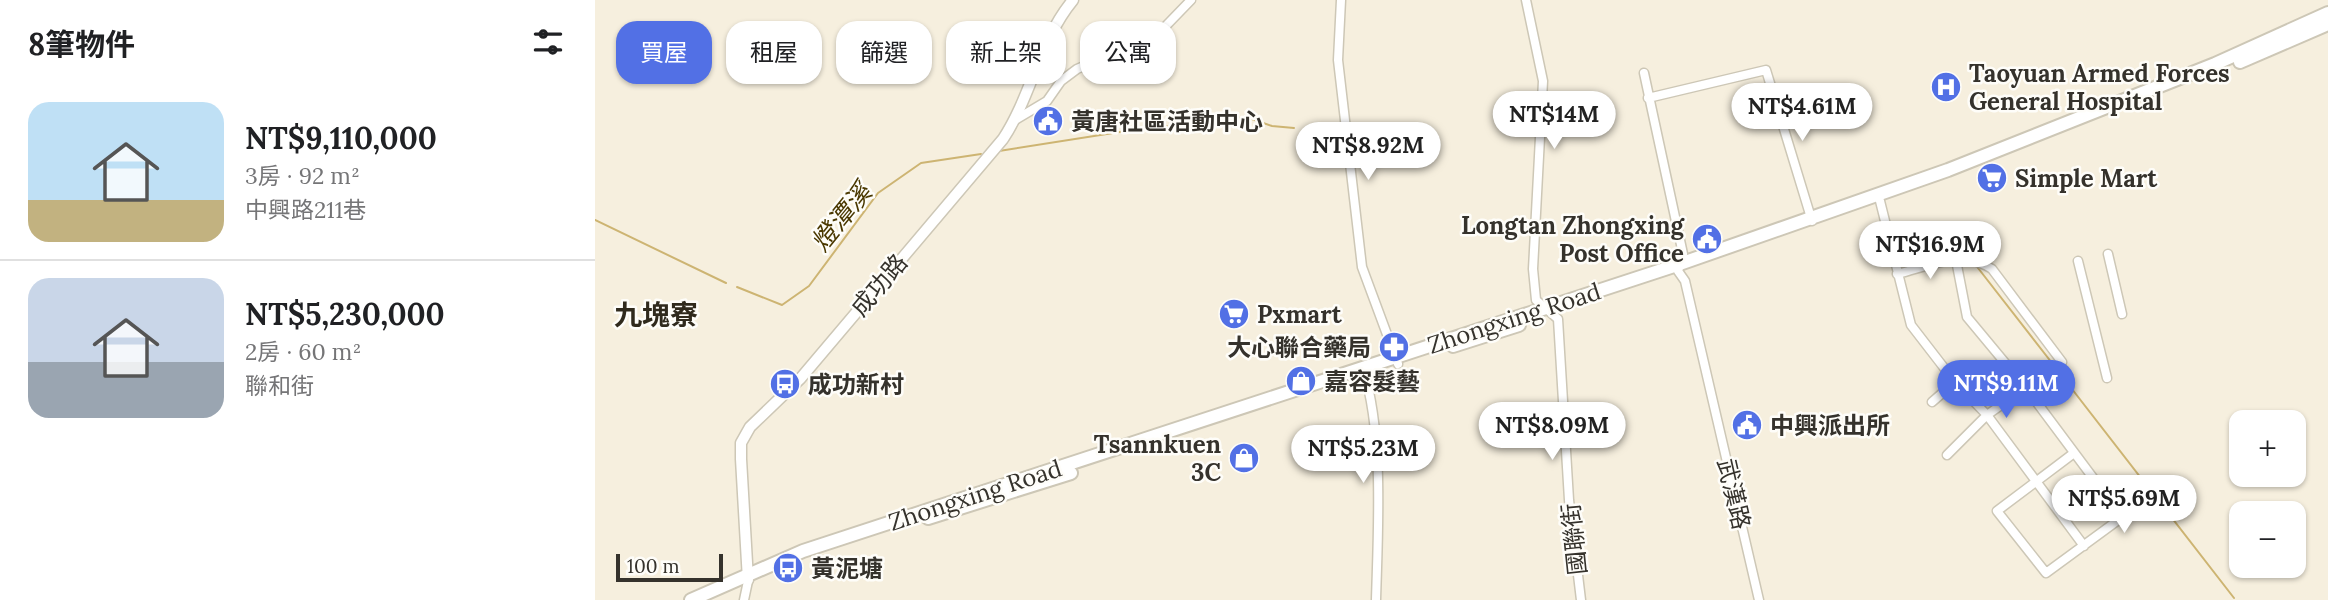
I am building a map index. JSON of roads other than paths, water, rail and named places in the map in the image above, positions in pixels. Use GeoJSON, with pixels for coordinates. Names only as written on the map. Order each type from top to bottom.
{"type":"FeatureCollection","features":[{"type":"Feature","properties":{"kind":"main road","name":"Zhongxing Road"},"geometry":{"type":"LineString","coordinates":[[691,600],[748,577],[1679,267],[1812,220],[2028,139],[2215,64],[2328,13]]}},
{"type":"Feature","properties":{"kind":"main road","name":"Zhongxing Road"},"geometry":{"type":"LineString","coordinates":[[1812,220],[1880,201],[2037,144],[2328,24]]}},
{"type":"Feature","properties":{"kind":"main road","name":"Zhongxing Road"},"geometry":{"type":"LineString","coordinates":[[708,600],[748,577]]}},
{"type":"Feature","properties":{"kind":"street","name":"成功路"},"geometry":{"type":"LineString","coordinates":[[748,577],[741,443],[750,427],[800,379],[1003,139],[1015,120],[1049,33],[1073,0]]}},
{"type":"Feature","properties":{"kind":"street"},"geometry":{"type":"LineString","coordinates":[[1015,120],[1047,101],[1061,82],[1077,69],[1158,34],[1191,0]]}},
{"type":"Feature","properties":{"kind":"street"},"geometry":{"type":"LineString","coordinates":[[1341,0],[1338,60],[1359,249],[1362,267],[1397,360]]}},
{"type":"Feature","properties":{"kind":"street","name":"國聯街"},"geometry":{"type":"LineString","coordinates":[[1526,0],[1543,81],[1532,269],[1536,300],[1558,319],[1569,500],[1581,600]]}},
{"type":"Feature","properties":{"kind":"street"},"geometry":{"type":"LineString","coordinates":[[1648,98],[1766,70],[1812,220]]}},
{"type":"Feature","properties":{"kind":"street","name":"武漢路"},"geometry":{"type":"LineString","coordinates":[[1644,73],[1683,254],[1679,267],[1685,281],[1759,600]]}},
{"type":"Feature","properties":{"kind":"street"},"geometry":{"type":"LineString","coordinates":[[1880,201],[1911,325],[1955,382],[1987,415],[2084,546]]}},
{"type":"Feature","properties":{"kind":"street"},"geometry":{"type":"LineString","coordinates":[[2108,254],[2122,314]]}},
{"type":"Feature","properties":{"kind":"street"},"geometry":{"type":"LineString","coordinates":[[1897,274],[1956,260],[1979,260],[1992,269],[2057,365],[1987,415],[1947,455]]}},
{"type":"Feature","properties":{"kind":"street"},"geometry":{"type":"LineString","coordinates":[[1956,260],[1967,317],[2026,388],[2123,518]]}},
{"type":"Feature","properties":{"kind":"street"},"geometry":{"type":"LineString","coordinates":[[2078,261],[2107,378]]}},
{"type":"Feature","properties":{"kind":"street"},"geometry":{"type":"LineString","coordinates":[[1364,371],[1378,488],[1377,600]]}},
{"type":"Feature","properties":{"kind":"street"},"geometry":{"type":"LineString","coordinates":[[1932,402],[1955,382]]}},
{"type":"Feature","properties":{"kind":"street"},"geometry":{"type":"LineString","coordinates":[[2074,453],[1997,511],[2046,573],[2147,499]]}},
{"type":"Feature","properties":{"kind":"street"},"geometry":{"type":"LineString","coordinates":[[744,600],[748,577]]}},
{"type":"Feature","properties":{"kind":"waterway","name":"燈潭溪"},"geometry":{"type":"LineString","coordinates":[[1138,130],[1246,117],[1272,126],[1294,128]]}},
{"type":"Feature","properties":{"kind":"waterway","name":"燈潭溪"},"geometry":{"type":"LineString","coordinates":[[999,151],[1126,131]]}},
{"type":"Feature","properties":{"kind":"waterway","name":"燈潭溪"},"geometry":{"type":"LineString","coordinates":[[737,287],[782,305],[809,286],[878,193],[921,163],[981,154]]}},
{"type":"Feature","properties":{"kind":"waterway","name":"燈潭溪"},"geometry":{"type":"LineString","coordinates":[[595,220],[726,283]]}},
{"type":"Feature","properties":{"kind":"waterway"},"geometry":{"type":"LineString","coordinates":[[1978,268],[2052,363]]}},
{"type":"Feature","properties":{"kind":"waterway"},"geometry":{"type":"LineString","coordinates":[[2058,371],[2234,598]]}},
{"type":"Feature","properties":{"kind":"place","name":"Taoyuan Armed Forces General Hospital"},"geometry":{"type":"Point","coordinates":[1946,87]}},
{"type":"Feature","properties":{"kind":"place","name":"黃唐社區活動中心"},"geometry":{"type":"Point","coordinates":[1048,121]}},
{"type":"Feature","properties":{"kind":"place","name":"Simple Mart"},"geometry":{"type":"Point","coordinates":[1992,178]}},
{"type":"Feature","properties":{"kind":"place","name":"Longtan Zhongxing Post Office"},"geometry":{"type":"Point","coordinates":[1707,239]}},
{"type":"Feature","properties":{"kind":"place","name":"Pxmart"},"geometry":{"type":"Point","coordinates":[1234,314]}},
{"type":"Feature","properties":{"kind":"place","name":"大心聯合藥局"},"geometry":{"type":"Point","coordinates":[1394,347]}},
{"type":"Feature","properties":{"kind":"place","name":"嘉容髮藝"},"geometry":{"type":"Point","coordinates":[1301,381]}},
{"type":"Feature","properties":{"kind":"place","name":"成功新村"},"geometry":{"type":"Point","coordinates":[785,384]}},
{"type":"Feature","properties":{"kind":"place","name":"中興派出所"},"geometry":{"type":"Point","coordinates":[1747,425]}},
{"type":"Feature","properties":{"kind":"place","name":"Tsannkuen 3C"},"geometry":{"type":"Point","coordinates":[1244,458]}},
{"type":"Feature","properties":{"kind":"place","name":"黃泥塘"},"geometry":{"type":"Point","coordinates":[788,568]}},
{"type":"Feature","properties":{"kind":"district","name":"九塊寮"},"geometry":{"type":"Point","coordinates":[656,315]}}]}
